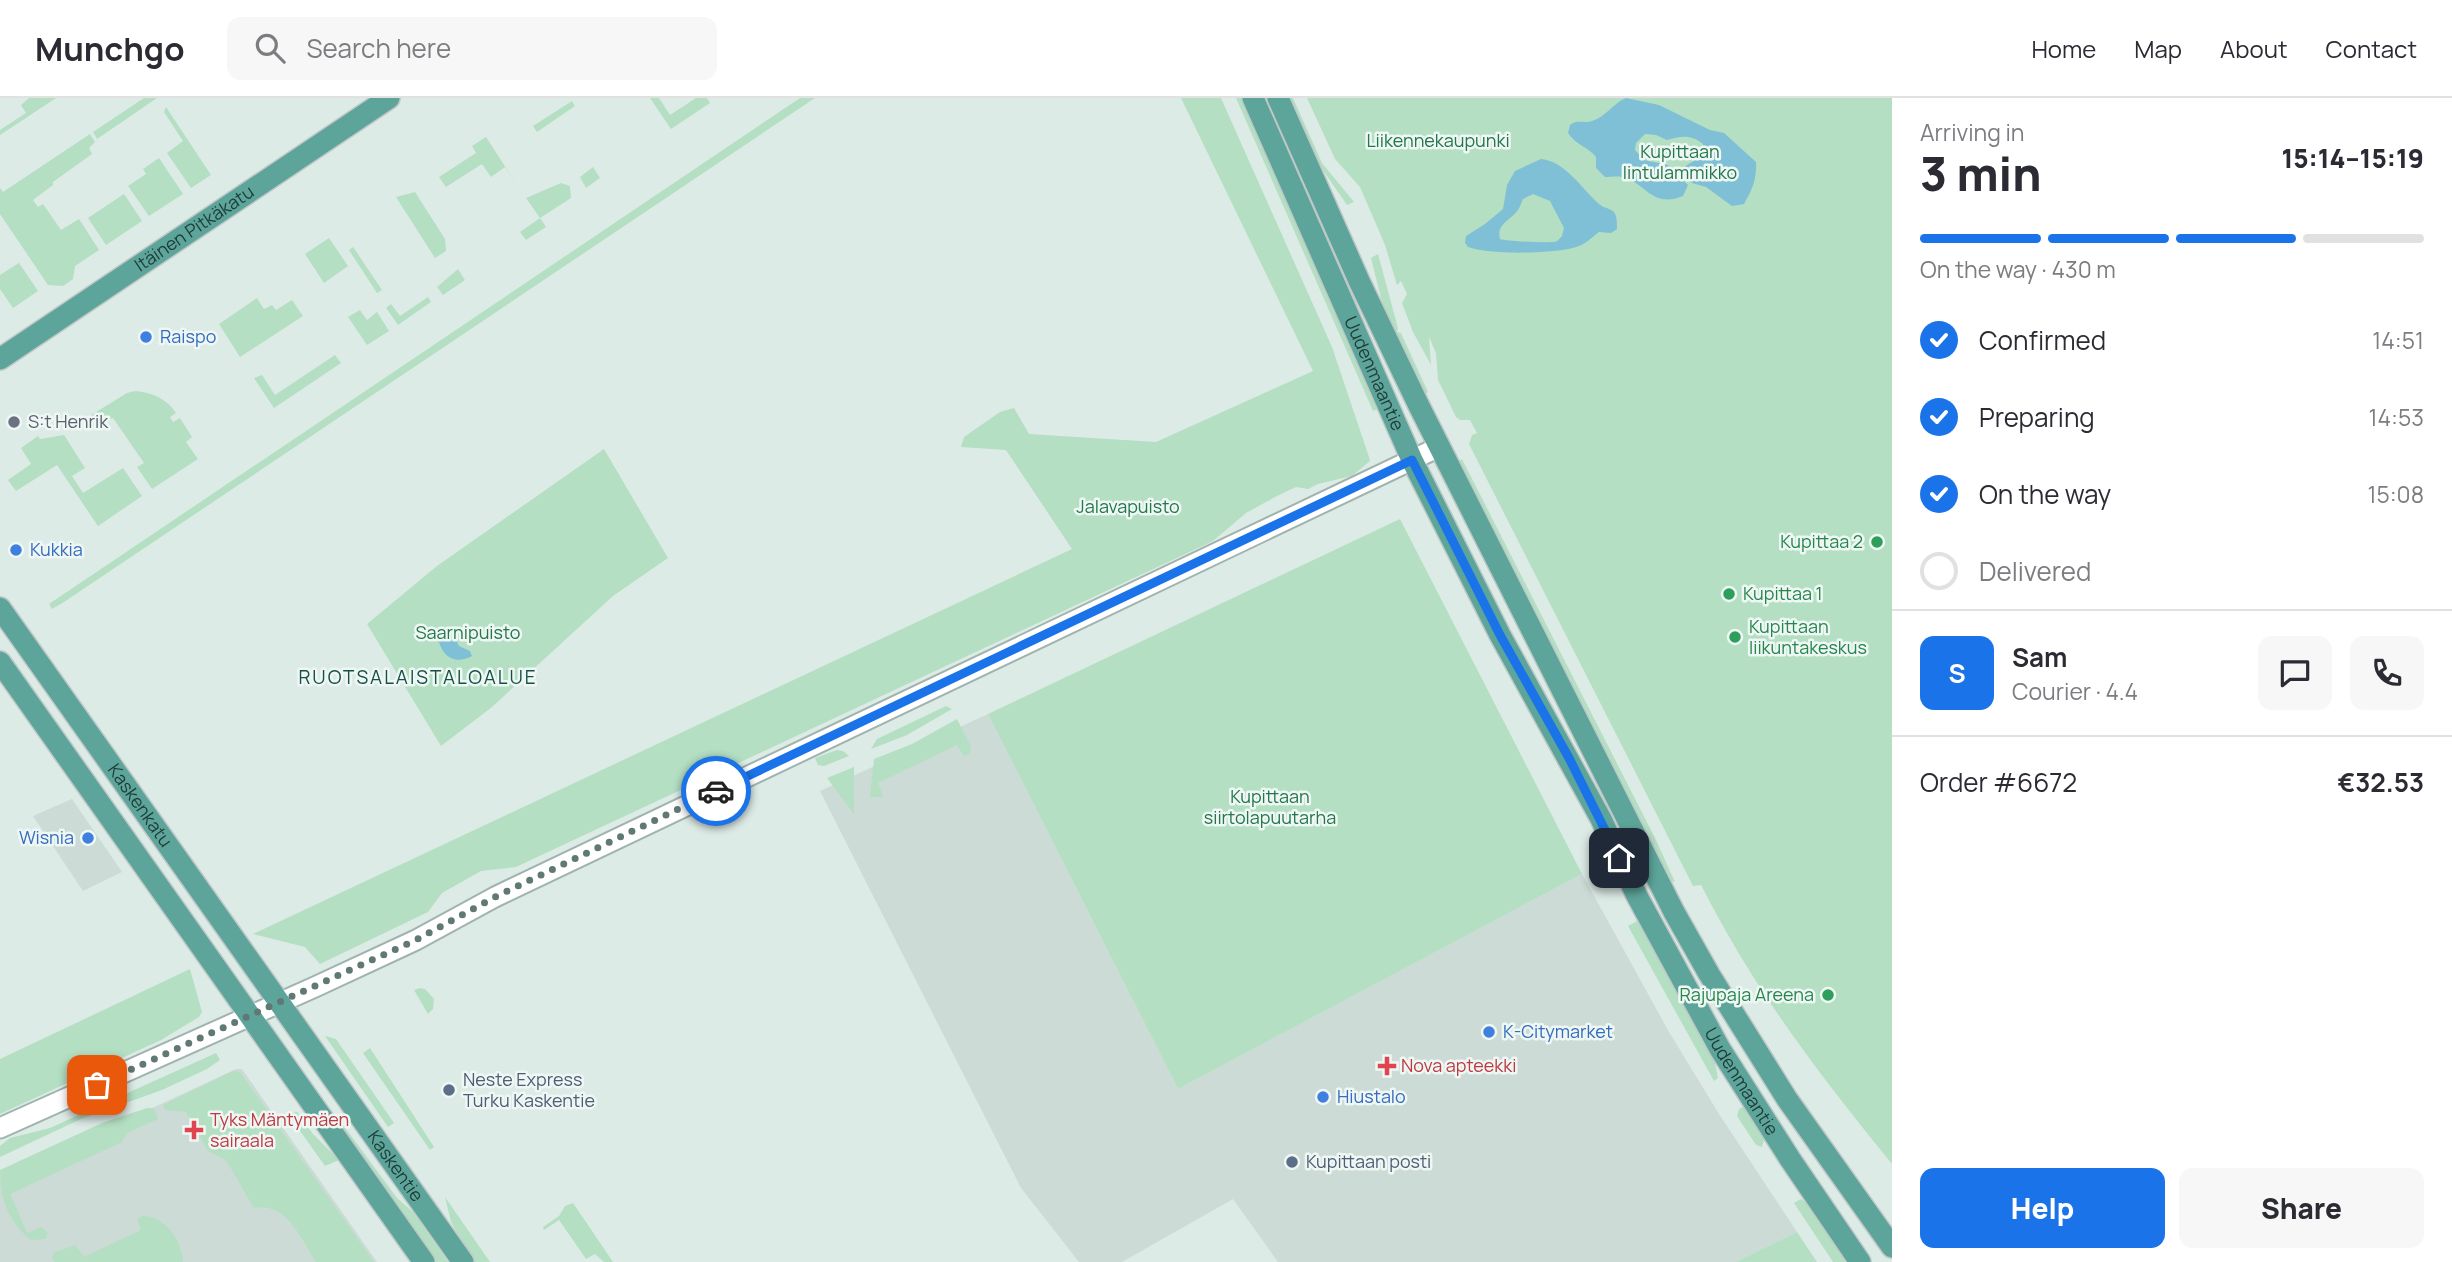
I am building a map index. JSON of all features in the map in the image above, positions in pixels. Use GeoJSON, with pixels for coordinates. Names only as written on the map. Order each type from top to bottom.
{"type":"FeatureCollection","features":[{"type":"Feature","properties":{"kind":"main road","name":"Itäinen Pitkäkatu"},"geometry":{"type":"LineString","coordinates":[[0,359],[389,98]]}},
{"type":"Feature","properties":{"kind":"main road","name":"Uudenmaantie"},"geometry":{"type":"LineString","coordinates":[[1253,98],[1412,460],[1500,635],[1597,810],[1637,895],[1720,1049],[1860,1262]]}},
{"type":"Feature","properties":{"kind":"main road","name":"Uudenmaantie"},"geometry":{"type":"LineString","coordinates":[[1278,98],[1360,283],[1439,447],[1671,905],[1709,974],[1787,1099],[1892,1247]]}},
{"type":"Feature","properties":{"kind":"main road","name":"Kaskenkatu"},"geometry":{"type":"LineString","coordinates":[[0,608],[279,1003]]}},
{"type":"Feature","properties":{"kind":"main road","name":"Kaskenkatu"},"geometry":{"type":"LineString","coordinates":[[0,662],[250,1016]]}},
{"type":"Feature","properties":{"kind":"main road","name":"Kaskentie"},"geometry":{"type":"LineString","coordinates":[[279,1003],[406,1178],[463,1262]]}},
{"type":"Feature","properties":{"kind":"main road","name":"Kaskentie"},"geometry":{"type":"LineString","coordinates":[[250,1016],[424,1262]]}},
{"type":"Feature","properties":{"kind":"street"},"geometry":{"type":"LineString","coordinates":[[0,1128],[416,940],[495,897],[1439,447]]}},
{"type":"Feature","properties":{"kind":"shaded area"},"geometry":{"type":"Polygon","coordinates":[[[988,714],[1178,1089],[1582,874],[1669,1032],[1797,1232],[1736,1262],[1278,1262],[1233,1199],[1122,1262],[1079,1262],[1021,1188],[820,791],[988,714]]]}},
{"type":"Feature","properties":{"kind":"shaded area"},"geometry":{"type":"Polygon","coordinates":[[[72,799],[122,872],[83,891],[33,816],[72,799]]]}},
{"type":"Feature","properties":{"kind":"shaded area","name":"Tyks Mäntymäen sairaala"},"geometry":{"type":"Polygon","coordinates":[[[236,1069],[242,1069],[377,1262],[0,1262],[0,1179],[236,1069]]]}},
{"type":"Feature","properties":{"kind":"green space"},"geometry":{"type":"Polygon","coordinates":[[[29,98],[56,98],[0,135],[0,130],[26,113],[21,105],[29,98]]]}},
{"type":"Feature","properties":{"kind":"green space"},"geometry":{"type":"Polygon","coordinates":[[[144,98],[157,98],[97,139],[93,132],[144,98]]]}},
{"type":"Feature","properties":{"kind":"green space"},"geometry":{"type":"Polygon","coordinates":[[[650,98],[659,98],[670,115],[696,98],[707,98],[710,103],[671,129],[650,98]]]}},
{"type":"Feature","properties":{"kind":"green space"},"geometry":{"type":"Polygon","coordinates":[[[800,98],[815,98],[52,609],[49,604],[800,98]]]}},
{"type":"Feature","properties":{"kind":"green space","name":"Jalavapuisto"},"geometry":{"type":"Polygon","coordinates":[[[1181,98],[1221,98],[1332,347],[1370,461],[1352,476],[1308,489],[1296,487],[1277,496],[1246,513],[1213,541],[516,867],[481,871],[442,893],[428,912],[320,964],[305,947],[253,934],[1072,549],[1006,450],[961,447],[964,437],[1000,412],[1014,408],[1029,434],[1156,442],[1313,371],[1181,98]]]}},
{"type":"Feature","properties":{"kind":"green space"},"geometry":{"type":"Polygon","coordinates":[[[1236,98],[1242,98],[1378,409],[1373,411],[1236,98]]]}},
{"type":"Feature","properties":{"kind":"green space"},"geometry":{"type":"Polygon","coordinates":[[[1289,98],[1293,98],[1322,163],[1354,202],[1347,205],[1320,166],[1289,98]]]}},
{"type":"Feature","properties":{"kind":"green space"},"geometry":{"type":"Polygon","coordinates":[[[1307,98],[1892,98],[1892,1164],[1789,1030],[1743,961],[1701,885],[1693,886],[1469,444],[1472,435],[1477,433],[1470,420],[1456,417],[1438,380],[1436,353],[1429,337],[1431,365],[1413,332],[1402,303],[1407,294],[1401,281],[1397,285],[1385,245],[1360,187],[1335,159],[1307,98]]]}},
{"type":"Feature","properties":{"kind":"green space"},"geometry":{"type":"Polygon","coordinates":[[[572,101],[575,106],[537,132],[533,126],[572,101]]]}},
{"type":"Feature","properties":{"kind":"green space"},"geometry":{"type":"Polygon","coordinates":[[[166,107],[211,175],[191,188],[167,153],[183,141],[164,112],[166,107]]]}},
{"type":"Feature","properties":{"kind":"green space"},"geometry":{"type":"Polygon","coordinates":[[[90,134],[95,142],[89,148],[92,154],[33,200],[38,207],[43,204],[61,230],[79,219],[99,250],[75,266],[73,279],[63,286],[48,285],[0,214],[0,188],[3,192],[90,134]]]}},
{"type":"Feature","properties":{"kind":"green space"},"geometry":{"type":"Polygon","coordinates":[[[486,137],[519,188],[505,167],[491,177],[482,164],[446,187],[439,177],[476,153],[472,146],[486,137]]]}},
{"type":"Feature","properties":{"kind":"green space"},"geometry":{"type":"Polygon","coordinates":[[[159,158],[183,194],[149,216],[128,186],[146,174],[143,169],[159,158]]]}},
{"type":"Feature","properties":{"kind":"green space"},"geometry":{"type":"Polygon","coordinates":[[[593,167],[600,178],[586,188],[580,177],[593,167]]]}},
{"type":"Feature","properties":{"kind":"green space"},"geometry":{"type":"Polygon","coordinates":[[[561,183],[570,186],[571,198],[540,218],[526,198],[561,183]]]}},
{"type":"Feature","properties":{"kind":"green space"},"geometry":{"type":"Polygon","coordinates":[[[415,192],[445,239],[446,251],[435,258],[396,197],[415,192]]]}},
{"type":"Feature","properties":{"kind":"green space"},"geometry":{"type":"Polygon","coordinates":[[[124,194],[142,221],[106,245],[88,218],[124,194]]]}},
{"type":"Feature","properties":{"kind":"green space"},"geometry":{"type":"Polygon","coordinates":[[[540,218],[546,227],[526,240],[520,232],[540,218]]]}},
{"type":"Feature","properties":{"kind":"green space"},"geometry":{"type":"Polygon","coordinates":[[[329,238],[348,266],[324,283],[305,254],[329,238]]]}},
{"type":"Feature","properties":{"kind":"green space"},"geometry":{"type":"Polygon","coordinates":[[[353,247],[382,290],[377,293],[349,250],[353,247]]]}},
{"type":"Feature","properties":{"kind":"green space"},"geometry":{"type":"Polygon","coordinates":[[[1378,254],[1397,332],[1401,333],[1428,392],[1425,394],[1386,318],[1371,258],[1378,254]]]}},
{"type":"Feature","properties":{"kind":"green space"},"geometry":{"type":"Polygon","coordinates":[[[19,263],[38,291],[13,308],[0,289],[0,275],[19,263]]]}},
{"type":"Feature","properties":{"kind":"green space"},"geometry":{"type":"Polygon","coordinates":[[[458,269],[465,280],[443,295],[437,287],[458,269]]]}},
{"type":"Feature","properties":{"kind":"green space"},"geometry":{"type":"Polygon","coordinates":[[[428,297],[431,302],[398,325],[386,308],[391,304],[400,316],[428,297]]]}},
{"type":"Feature","properties":{"kind":"green space"},"geometry":{"type":"Polygon","coordinates":[[[257,298],[264,309],[272,305],[276,310],[292,300],[303,316],[240,357],[219,324],[257,298]]]}},
{"type":"Feature","properties":{"kind":"green space"},"geometry":{"type":"Polygon","coordinates":[[[360,310],[367,320],[377,312],[389,331],[367,345],[348,317],[360,310]]]}},
{"type":"Feature","properties":{"kind":"green space"},"geometry":{"type":"Polygon","coordinates":[[[335,355],[341,363],[274,408],[254,378],[262,375],[275,395],[335,355]]]}},
{"type":"Feature","properties":{"kind":"green space"},"geometry":{"type":"Polygon","coordinates":[[[135,391],[158,397],[172,408],[176,413],[170,417],[173,422],[180,418],[192,437],[186,442],[198,459],[152,489],[137,467],[144,463],[113,418],[90,429],[83,420],[127,393],[135,391]]]}},
{"type":"Feature","properties":{"kind":"green space"},"geometry":{"type":"Polygon","coordinates":[[[64,435],[85,468],[72,476],[83,493],[123,468],[142,496],[98,526],[57,465],[16,491],[8,480],[31,464],[21,448],[38,436],[40,439],[64,435]]]}},
{"type":"Feature","properties":{"kind":"green space","name":"Saarnipuisto"},"geometry":{"type":"Polygon","coordinates":[[[604,449],[668,558],[613,596],[492,707],[441,746],[367,624],[437,566],[604,449]]]}},
{"type":"Feature","properties":{"kind":"green space"},"geometry":{"type":"Polygon","coordinates":[[[1462,459],[1675,882],[1670,881],[1458,462],[1462,459]]]}},
{"type":"Feature","properties":{"kind":"green space","name":"Kupittaan siirtolapuutarha"},"geometry":{"type":"Polygon","coordinates":[[[1400,519],[1582,874],[1178,1089],[988,714],[1400,519]]]}},
{"type":"Feature","properties":{"kind":"green space"},"geometry":{"type":"Polygon","coordinates":[[[946,706],[952,709],[907,735],[871,749],[877,739],[946,706]]]}},
{"type":"Feature","properties":{"kind":"green space"},"geometry":{"type":"Polygon","coordinates":[[[957,719],[971,747],[969,754],[964,756],[957,745],[878,783],[883,797],[870,797],[874,759],[912,744],[957,719]]]}},
{"type":"Feature","properties":{"kind":"green space"},"geometry":{"type":"Polygon","coordinates":[[[837,750],[849,756],[824,766],[818,765],[815,758],[837,750]]]}},
{"type":"Feature","properties":{"kind":"green space"},"geometry":{"type":"Polygon","coordinates":[[[854,767],[854,814],[827,778],[854,767]]]}},
{"type":"Feature","properties":{"kind":"green space"},"geometry":{"type":"Polygon","coordinates":[[[1637,921],[1715,1063],[1718,1078],[1714,1081],[1628,926],[1637,921]]]}},
{"type":"Feature","properties":{"kind":"green space"},"geometry":{"type":"Polygon","coordinates":[[[190,969],[202,1012],[199,1017],[161,1040],[0,1114],[0,1059],[190,969]]]}},
{"type":"Feature","properties":{"kind":"green space"},"geometry":{"type":"Polygon","coordinates":[[[425,989],[434,999],[433,1009],[428,1014],[414,990],[425,989]]]}},
{"type":"Feature","properties":{"kind":"green space"},"geometry":{"type":"Polygon","coordinates":[[[325,1036],[336,1039],[394,1123],[388,1127],[325,1036]]]}},
{"type":"Feature","properties":{"kind":"green space"},"geometry":{"type":"Polygon","coordinates":[[[370,1048],[434,1147],[430,1150],[363,1053],[370,1048]]]}},
{"type":"Feature","properties":{"kind":"green space"},"geometry":{"type":"Polygon","coordinates":[[[216,1053],[220,1060],[207,1069],[162,1090],[81,1119],[0,1157],[0,1146],[10,1138],[50,1128],[216,1053]]]}},
{"type":"Feature","properties":{"kind":"green space"},"geometry":{"type":"Polygon","coordinates":[[[233,1071],[240,1072],[374,1262],[316,1262],[284,1216],[266,1207],[254,1208],[226,1160],[208,1151],[186,1112],[165,1110],[163,1105],[233,1071]]]}},
{"type":"Feature","properties":{"kind":"green space"},"geometry":{"type":"Polygon","coordinates":[[[1743,1107],[1764,1139],[1762,1147],[1756,1145],[1737,1116],[1739,1109],[1743,1107]]]}},
{"type":"Feature","properties":{"kind":"green space"},"geometry":{"type":"Polygon","coordinates":[[[154,1108],[158,1119],[127,1133],[122,1142],[10,1194],[27,1233],[41,1227],[48,1233],[45,1239],[31,1240],[23,1233],[7,1209],[0,1170],[102,1123],[154,1108]]]}},
{"type":"Feature","properties":{"kind":"green space"},"geometry":{"type":"Polygon","coordinates":[[[297,1112],[313,1134],[339,1160],[325,1166],[288,1114],[297,1112]]]}},
{"type":"Feature","properties":{"kind":"green space"},"geometry":{"type":"Polygon","coordinates":[[[338,1118],[397,1198],[413,1212],[448,1262],[436,1262],[335,1119],[338,1118]]]}},
{"type":"Feature","properties":{"kind":"green space"},"geometry":{"type":"Polygon","coordinates":[[[445,1197],[490,1262],[474,1262],[451,1222],[445,1197]]]}},
{"type":"Feature","properties":{"kind":"green space"},"geometry":{"type":"Polygon","coordinates":[[[1801,1199],[1846,1262],[1833,1262],[1794,1203],[1801,1199]]]}},
{"type":"Feature","properties":{"kind":"green space"},"geometry":{"type":"Polygon","coordinates":[[[573,1203],[613,1262],[604,1262],[595,1254],[586,1259],[559,1220],[544,1230],[543,1227],[559,1216],[565,1206],[573,1203]]]}},
{"type":"Feature","properties":{"kind":"green space"},"geometry":{"type":"Polygon","coordinates":[[[142,1216],[158,1220],[171,1231],[180,1246],[183,1262],[55,1262],[52,1259],[53,1253],[75,1245],[84,1257],[141,1230],[137,1219],[142,1216]]]}},
{"type":"Feature","properties":{"kind":"green space"},"geometry":{"type":"Polygon","coordinates":[[[1797,1232],[1817,1262],[1736,1262],[1797,1232]]]}},
{"type":"Feature","properties":{"kind":"water"},"geometry":{"type":"Polygon","coordinates":[[[1626,98],[1659,105],[1710,130],[1724,133],[1756,162],[1756,174],[1744,204],[1732,206],[1706,187],[1692,183],[1680,173],[1682,168],[1702,156],[1703,144],[1690,137],[1667,140],[1645,134],[1636,143],[1635,150],[1644,160],[1668,165],[1688,185],[1683,196],[1663,199],[1630,180],[1605,177],[1596,168],[1596,157],[1568,133],[1570,125],[1597,119],[1626,98]]]}},
{"type":"Feature","properties":{"kind":"water"},"geometry":{"type":"Polygon","coordinates":[[[1541,159],[1558,165],[1599,204],[1614,212],[1617,229],[1611,233],[1599,232],[1586,243],[1576,247],[1553,251],[1522,253],[1468,247],[1465,243],[1466,236],[1503,209],[1507,185],[1515,171],[1541,159]],[[1533,194],[1523,199],[1518,210],[1502,226],[1500,239],[1542,242],[1558,240],[1564,228],[1550,201],[1533,194]]]}},
{"type":"Feature","properties":{"kind":"water"},"geometry":{"type":"Polygon","coordinates":[[[444,630],[451,630],[459,646],[470,651],[472,656],[459,660],[449,657],[439,643],[438,636],[444,630]]]}},
{"type":"Feature","properties":{"kind":"way so far"},"geometry":{"type":"LineString","coordinates":[[97,1085],[416,940],[495,897],[716,791]]}},
{"type":"Feature","properties":{"kind":"place","name":"Raispo"},"geometry":{"type":"Point","coordinates":[146,337]}},
{"type":"Feature","properties":{"kind":"place","name":"S:t Henrik"},"geometry":{"type":"Point","coordinates":[14,422]}},
{"type":"Feature","properties":{"kind":"place","name":"Kupittaa 2"},"geometry":{"type":"Point","coordinates":[1877,542]}},
{"type":"Feature","properties":{"kind":"place","name":"Kukkia"},"geometry":{"type":"Point","coordinates":[16,550]}},
{"type":"Feature","properties":{"kind":"place","name":"Kupittaa 1"},"geometry":{"type":"Point","coordinates":[1729,594]}},
{"type":"Feature","properties":{"kind":"place","name":"Kupittaan liikuntakeskus"},"geometry":{"type":"Point","coordinates":[1735,637]}},
{"type":"Feature","properties":{"kind":"place","name":"Wisnia"},"geometry":{"type":"Point","coordinates":[88,838]}},
{"type":"Feature","properties":{"kind":"place","name":"Rajupaja Areena"},"geometry":{"type":"Point","coordinates":[1828,995]}},
{"type":"Feature","properties":{"kind":"place","name":"K-Citymarket"},"geometry":{"type":"Point","coordinates":[1489,1032]}},
{"type":"Feature","properties":{"kind":"place","name":"Nova apteekki"},"geometry":{"type":"Point","coordinates":[1387,1066]}},
{"type":"Feature","properties":{"kind":"place","name":"Neste Express Turku Kaskentie"},"geometry":{"type":"Point","coordinates":[449,1090]}},
{"type":"Feature","properties":{"kind":"place","name":"Hiustalo"},"geometry":{"type":"Point","coordinates":[1323,1097]}},
{"type":"Feature","properties":{"kind":"place","name":"Tyks Mäntymäen sairaala"},"geometry":{"type":"Point","coordinates":[194,1130]}},
{"type":"Feature","properties":{"kind":"place","name":"Kupittaan posti"},"geometry":{"type":"Point","coordinates":[1292,1162]}},
{"type":"Feature","properties":{"kind":"district","name":"RUOTSALAISTALOALUE"},"geometry":{"type":"Point","coordinates":[418,677]}},
{"type":"Feature","properties":{"kind":"route"},"geometry":{"type":"LineString","coordinates":[[716,791],[1412,460],[1500,635],[1569,758],[1619,858]]}},
{"type":"Feature","properties":{"kind":"park label","name":"Liikennekaupunki"},"geometry":{"type":"Point","coordinates":[1438,141]}},
{"type":"Feature","properties":{"kind":"park label","name":"Kupittaan lintulammikko"},"geometry":{"type":"Point","coordinates":[1680,162]}}]}
